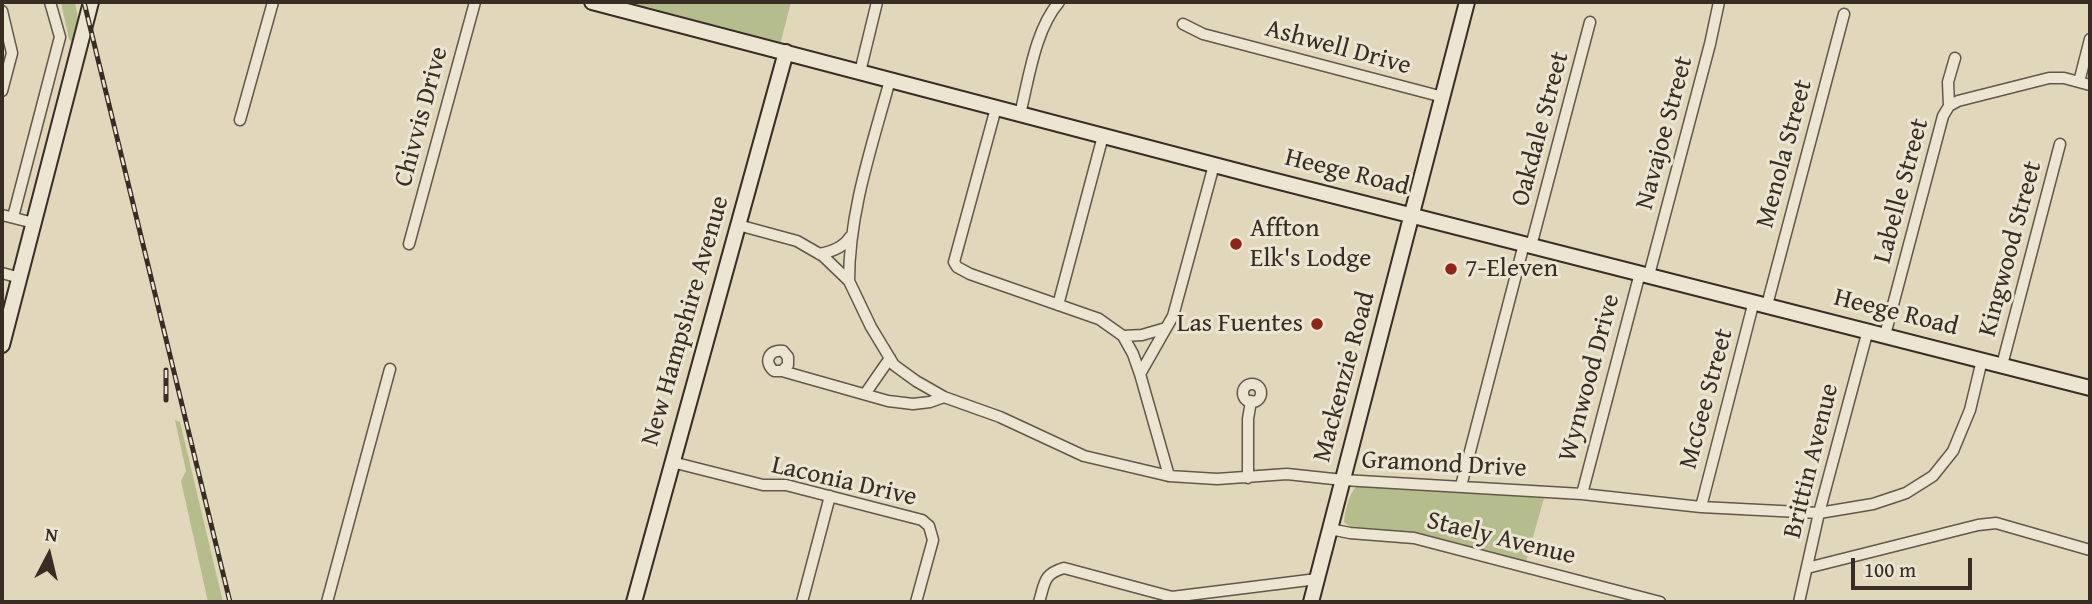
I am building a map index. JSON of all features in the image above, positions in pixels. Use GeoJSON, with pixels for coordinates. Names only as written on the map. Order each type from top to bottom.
{"type":"FeatureCollection","features":[{"type":"Feature","properties":{"kind":"street"},"geometry":{"type":"LineString","coordinates":[[13,218],[60,37],[50,2]]}},
{"type":"Feature","properties":{"kind":"street"},"geometry":{"type":"LineString","coordinates":[[2,345],[92,2]]}},
{"type":"Feature","properties":{"kind":"street"},"geometry":{"type":"LineString","coordinates":[[240,120],[272,2]]}},
{"type":"Feature","properties":{"kind":"street","name":"Chivvis Drive"},"geometry":{"type":"LineString","coordinates":[[409,244],[475,2]]}},
{"type":"Feature","properties":{"kind":"street","name":"Heege Road"},"geometry":{"type":"LineString","coordinates":[[592,2],[1103,136],[2090,388]]}},
{"type":"Feature","properties":{"kind":"street"},"geometry":{"type":"LineString","coordinates":[[860,72],[877,2]]}},
{"type":"Feature","properties":{"kind":"street"},"geometry":{"type":"LineString","coordinates":[[1020,114],[1042,29],[1059,2]]}},
{"type":"Feature","properties":{"kind":"street","name":"Mackenzie Road"},"geometry":{"type":"LineString","coordinates":[[1311,602],[1467,2]]}},
{"type":"Feature","properties":{"kind":"street","name":"Navajoe Street"},"geometry":{"type":"LineString","coordinates":[[1644,274],[1710,44],[1719,2]]}},
{"type":"Feature","properties":{"kind":"street"},"geometry":{"type":"LineString","coordinates":[[2,10],[12,52],[2,90]]}},
{"type":"Feature","properties":{"kind":"street","name":"Menola Street"},"geometry":{"type":"LineString","coordinates":[[1761,303],[1844,14]]}},
{"type":"Feature","properties":{"kind":"street","name":"Oakdale Street"},"geometry":{"type":"LineString","coordinates":[[1461,486],[1590,22]]}},
{"type":"Feature","properties":{"kind":"street","name":"Ashwell Drive"},"geometry":{"type":"LineString","coordinates":[[1183,24],[1203,34],[1443,97]]}},
{"type":"Feature","properties":{"kind":"street"},"geometry":{"type":"LineString","coordinates":[[2079,82],[2090,38]]}},
{"type":"Feature","properties":{"kind":"street","name":"New Hampshire Avenue"},"geometry":{"type":"LineString","coordinates":[[634,602],[786,52]]}},
{"type":"Feature","properties":{"kind":"street","name":"Labelle Street"},"geometry":{"type":"LineString","coordinates":[[1885,335],[1943,116],[1949,106],[1948,82],[1955,58]]}},
{"type":"Feature","properties":{"kind":"street"},"geometry":{"type":"LineString","coordinates":[[1949,106],[1958,101],[2049,78],[2064,78],[2090,85]]}},
{"type":"Feature","properties":{"kind":"street"},"geometry":{"type":"LineString","coordinates":[[849,281],[853,222],[890,80]]}},
{"type":"Feature","properties":{"kind":"street"},"geometry":{"type":"LineString","coordinates":[[996,108],[954,262],[959,269],[970,274],[1099,319],[1123,335],[1140,374],[1169,476]]}},
{"type":"Feature","properties":{"kind":"street"},"geometry":{"type":"LineString","coordinates":[[1058,305],[1103,136]]}},
{"type":"Feature","properties":{"kind":"street","name":"Kingwood Street"},"geometry":{"type":"LineString","coordinates":[[2002,365],[2060,145]]}},
{"type":"Feature","properties":{"kind":"street"},"geometry":{"type":"LineString","coordinates":[[1140,374],[1173,316],[1213,164]]}},
{"type":"Feature","properties":{"kind":"street"},"geometry":{"type":"LineString","coordinates":[[2,215],[34,223]]}},
{"type":"Feature","properties":{"kind":"street","name":"Gramond Drive"},"geometry":{"type":"LineString","coordinates":[[738,225],[797,241],[819,254],[849,281],[871,327],[894,365],[916,381],[944,397],[1000,417],[1084,456],[1169,476],[1217,479],[1287,474],[1343,480],[1582,494],[1701,507],[1819,513],[1873,504],[1906,493],[1933,476],[1953,451],[1970,410],[1982,360]]}},
{"type":"Feature","properties":{"kind":"street"},"geometry":{"type":"LineString","coordinates":[[819,254],[831,252],[851,237]]}},
{"type":"Feature","properties":{"kind":"street"},"geometry":{"type":"LineString","coordinates":[[2,273],[20,278]]}},
{"type":"Feature","properties":{"kind":"street","name":"Wynwood Drive"},"geometry":{"type":"LineString","coordinates":[[1582,494],[1644,274]]}},
{"type":"Feature","properties":{"kind":"street","name":"McGee Street"},"geometry":{"type":"LineString","coordinates":[[1701,507],[1761,303]]}},
{"type":"Feature","properties":{"kind":"street"},"geometry":{"type":"LineString","coordinates":[[1123,335],[1143,335],[1166,328]]}},
{"type":"Feature","properties":{"kind":"street","name":"Brittin Avenue"},"geometry":{"type":"LineString","coordinates":[[1798,602],[1868,330]]}},
{"type":"Feature","properties":{"kind":"street"},"geometry":{"type":"LineString","coordinates":[[865,394],[891,358]]}},
{"type":"Feature","properties":{"kind":"street"},"geometry":{"type":"LineString","coordinates":[[327,602],[390,369]]}},
{"type":"Feature","properties":{"kind":"street"},"geometry":{"type":"LineString","coordinates":[[782,371],[888,401],[913,404],[944,397]]}},
{"type":"Feature","properties":{"kind":"street"},"geometry":{"type":"LineString","coordinates":[[1248,478],[1248,419],[1251,401]]}},
{"type":"Feature","properties":{"kind":"street","name":"Laconia Drive"},"geometry":{"type":"LineString","coordinates":[[672,462],[762,485],[786,485],[922,520],[929,526],[933,540],[916,602]]}},
{"type":"Feature","properties":{"kind":"street"},"geometry":{"type":"LineString","coordinates":[[802,602],[830,496]]}},
{"type":"Feature","properties":{"kind":"street"},"geometry":{"type":"LineString","coordinates":[[1807,568],[1996,523],[2090,550]]}},
{"type":"Feature","properties":{"kind":"street","name":"Staely Avenue"},"geometry":{"type":"LineString","coordinates":[[1330,529],[1414,538],[1660,602]]}},
{"type":"Feature","properties":{"kind":"street"},"geometry":{"type":"LineString","coordinates":[[1039,602],[1046,578],[1064,568],[1171,600],[1317,579]]}},
{"type":"Feature","properties":{"kind":"green space"},"geometry":{"type":"Polygon","coordinates":[[[61,2],[75,2],[79,24],[73,43],[69,39],[61,2]]]}},
{"type":"Feature","properties":{"kind":"green space"},"geometry":{"type":"Polygon","coordinates":[[[617,2],[791,2],[780,45],[617,2]]]}},
{"type":"Feature","properties":{"kind":"green space"},"geometry":{"type":"Polygon","coordinates":[[[175,420],[180,422],[223,602],[208,602],[181,481],[186,471],[175,420]]]}},
{"type":"Feature","properties":{"kind":"green space"},"geometry":{"type":"Polygon","coordinates":[[[1357,486],[1544,498],[1526,562],[1426,535],[1349,526],[1344,522],[1345,513],[1357,486]]]}},
{"type":"Feature","properties":{"kind":"railway"},"geometry":{"type":"LineString","coordinates":[[84,2],[230,602]]}},
{"type":"Feature","properties":{"kind":"railway"},"geometry":{"type":"LineString","coordinates":[[166,370],[166,400]]}},
{"type":"Feature","properties":{"kind":"place","name":"Affton Elk's Lodge"},"geometry":{"type":"Point","coordinates":[1236,244]}},
{"type":"Feature","properties":{"kind":"place","name":"7-Eleven"},"geometry":{"type":"Point","coordinates":[1451,269]}},
{"type":"Feature","properties":{"kind":"place","name":"Las Fuentes"},"geometry":{"type":"Point","coordinates":[1317,324]}}]}
